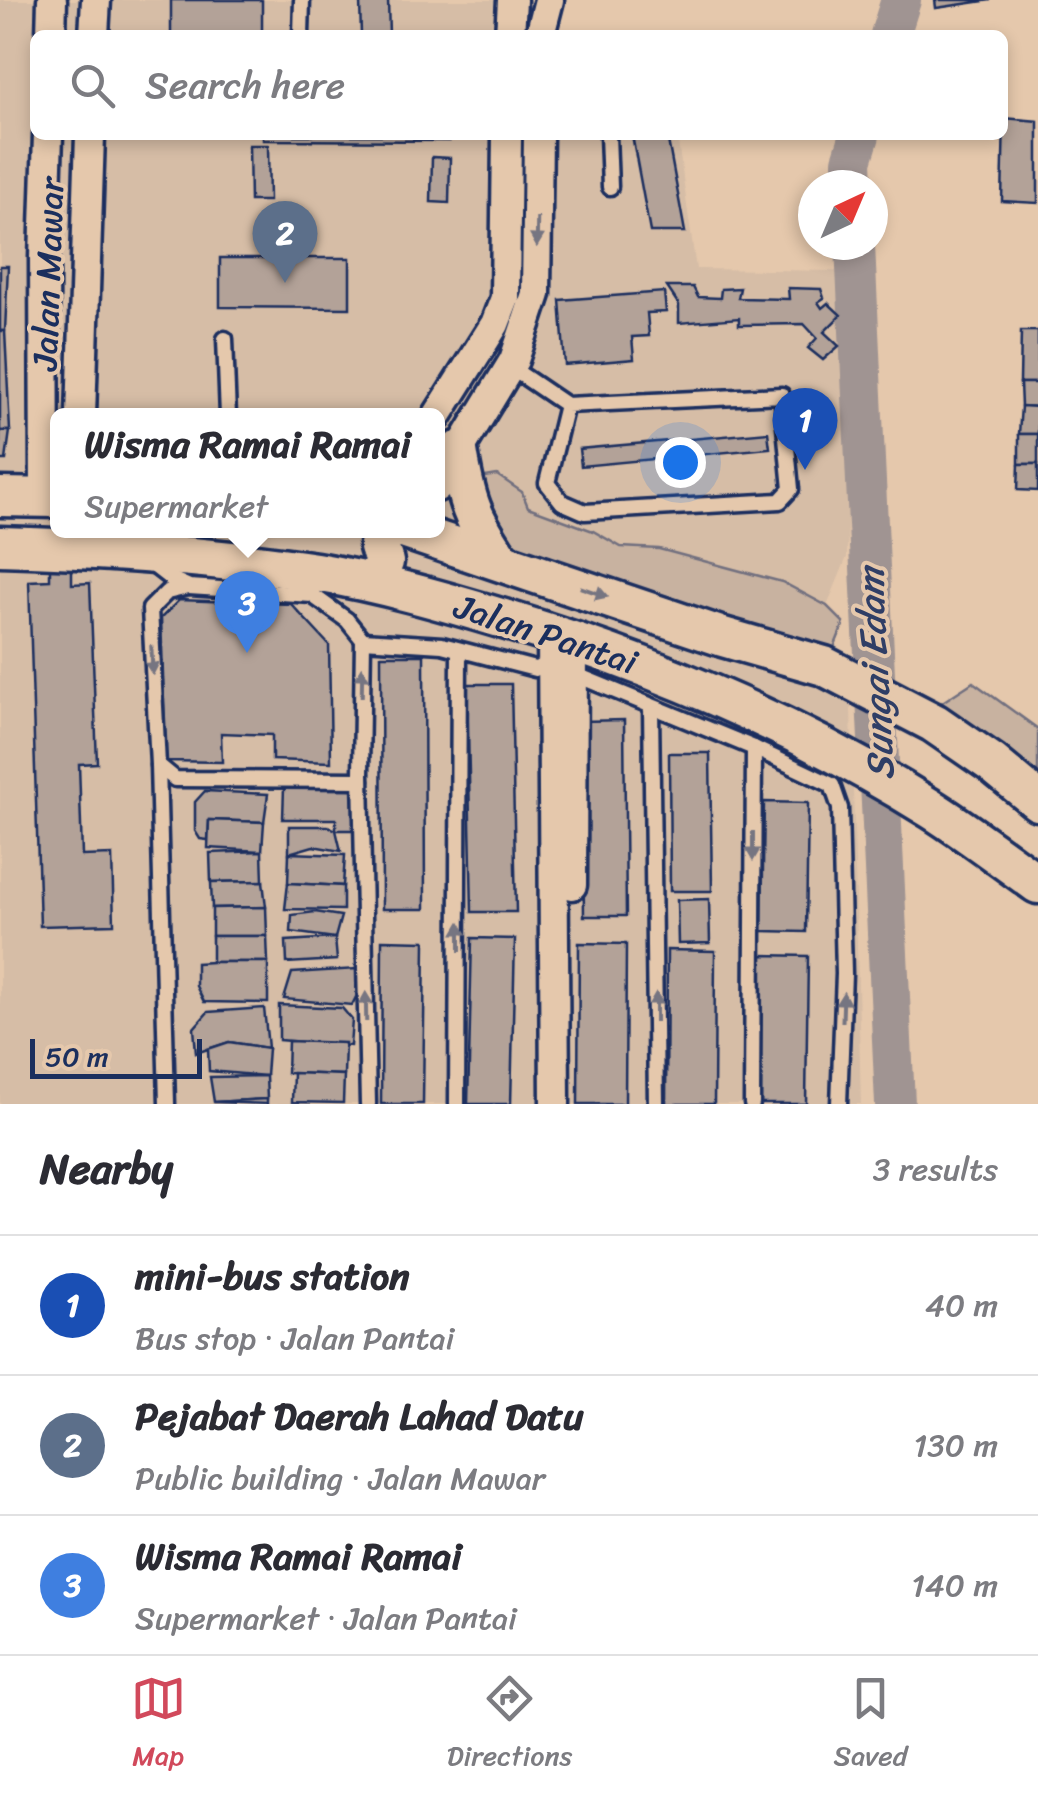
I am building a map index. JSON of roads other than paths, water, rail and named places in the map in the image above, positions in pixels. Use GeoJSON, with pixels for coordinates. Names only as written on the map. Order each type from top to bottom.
{"type":"FeatureCollection","features":[{"type":"Feature","properties":{"kind":"street"},"geometry":{"type":"LineString","coordinates":[[51,30],[52,0]]}},
{"type":"Feature","properties":{"kind":"street"},"geometry":{"type":"LineString","coordinates":[[94,30],[96,0]]}},
{"type":"Feature","properties":{"kind":"street"},"geometry":{"type":"LineString","coordinates":[[510,30],[512,0]]}},
{"type":"Feature","properties":{"kind":"street"},"geometry":{"type":"LineString","coordinates":[[541,30],[548,0]]}},
{"type":"Feature","properties":{"kind":"street","name":"Jalan Mawar"},"geometry":{"type":"LineString","coordinates":[[48,140],[44,258],[50,464]]}},
{"type":"Feature","properties":{"kind":"street","name":"Jalan Mawar"},"geometry":{"type":"LineString","coordinates":[[82,408],[90,140]]}},
{"type":"Feature","properties":{"kind":"street"},"geometry":{"type":"LineString","coordinates":[[442,408],[495,324],[505,298],[506,140]]}},
{"type":"Feature","properties":{"kind":"street"},"geometry":{"type":"LineString","coordinates":[[445,473],[510,368],[536,294],[538,140]]}},
{"type":"Feature","properties":{"kind":"street"},"geometry":{"type":"LineString","coordinates":[[458,451],[463,486],[474,520],[501,561]]}},
{"type":"Feature","properties":{"kind":"street"},"geometry":{"type":"LineString","coordinates":[[0,497],[50,498]]}},
{"type":"Feature","properties":{"kind":"street"},"geometry":{"type":"LineString","coordinates":[[145,554],[248,554],[349,566],[397,538]]}},
{"type":"Feature","properties":{"kind":"street"},"geometry":{"type":"LineString","coordinates":[[399,538],[414,576],[536,612],[668,663],[821,746]]}},
{"type":"Feature","properties":{"kind":"street","name":"Jalan Pantai"},"geometry":{"type":"LineString","coordinates":[[403,538],[501,561],[824,666],[934,723],[1038,801]]}},
{"type":"Feature","properties":{"kind":"street","name":"Jalan Pantai"},"geometry":{"type":"LineString","coordinates":[[0,546],[145,554],[316,572],[424,595],[563,651],[683,680],[821,746],[931,809],[1038,884]]}},
{"type":"Feature","properties":{"kind":"street"},"geometry":{"type":"LineString","coordinates":[[555,1104],[563,651]]}},
{"type":"Feature","properties":{"kind":"street"},"geometry":{"type":"LineString","coordinates":[[563,651],[571,1104]]}},
{"type":"Feature","properties":{"kind":"lane"},"geometry":{"type":"LineString","coordinates":[[301,30],[302,0]]}},
{"type":"Feature","properties":{"kind":"lane"},"geometry":{"type":"LineString","coordinates":[[608,140],[610,187]]}},
{"type":"Feature","properties":{"kind":"lane"},"geometry":{"type":"LineString","coordinates":[[226,339],[228,408]]}},
{"type":"Feature","properties":{"kind":"lane"},"geometry":{"type":"LineString","coordinates":[[510,368],[566,406],[782,395],[790,489],[780,501],[585,512],[562,502],[547,484],[566,406]]}},
{"type":"Feature","properties":{"kind":"lane"},"geometry":{"type":"LineString","coordinates":[[145,554],[171,579],[189,586],[312,595],[347,620],[363,640],[368,1104]]}},
{"type":"Feature","properties":{"kind":"lane"},"geometry":{"type":"LineString","coordinates":[[168,1104],[150,609],[167,592],[189,586]]}},
{"type":"Feature","properties":{"kind":"lane"},"geometry":{"type":"LineString","coordinates":[[363,640],[442,645],[535,670],[563,651],[651,706],[824,780],[837,793],[840,808],[844,974],[839,1104]]}},
{"type":"Feature","properties":{"kind":"lane"},"geometry":{"type":"LineString","coordinates":[[457,1104],[460,650]]}},
{"type":"Feature","properties":{"kind":"lane"},"geometry":{"type":"LineString","coordinates":[[651,706],[656,1104]]}},
{"type":"Feature","properties":{"kind":"lane"},"geometry":{"type":"LineString","coordinates":[[752,1104],[754,748]]}},
{"type":"Feature","properties":{"kind":"lane"},"geometry":{"type":"LineString","coordinates":[[158,765],[175,780],[362,780]]}},
{"type":"Feature","properties":{"kind":"waterway","name":"Sungai Edam"},"geometry":{"type":"LineString","coordinates":[[892,30],[901,0]]}},
{"type":"Feature","properties":{"kind":"waterway","name":"Sungai Edam"},"geometry":{"type":"LineString","coordinates":[[852,170],[858,140]]}},
{"type":"Feature","properties":{"kind":"waterway","name":"Sungai Edam"},"geometry":{"type":"LineString","coordinates":[[856,260],[895,1104]]}},
{"type":"Feature","properties":{"kind":"place","name":"Pejabat Daerah Lahad Datu"},"geometry":{"type":"Point","coordinates":[285,283]}},
{"type":"Feature","properties":{"kind":"place","name":"mini-bus station"},"geometry":{"type":"Point","coordinates":[805,470]}},
{"type":"Feature","properties":{"kind":"place","name":"Wisma Ramai Ramai"},"geometry":{"type":"Point","coordinates":[247,653]}}]}
